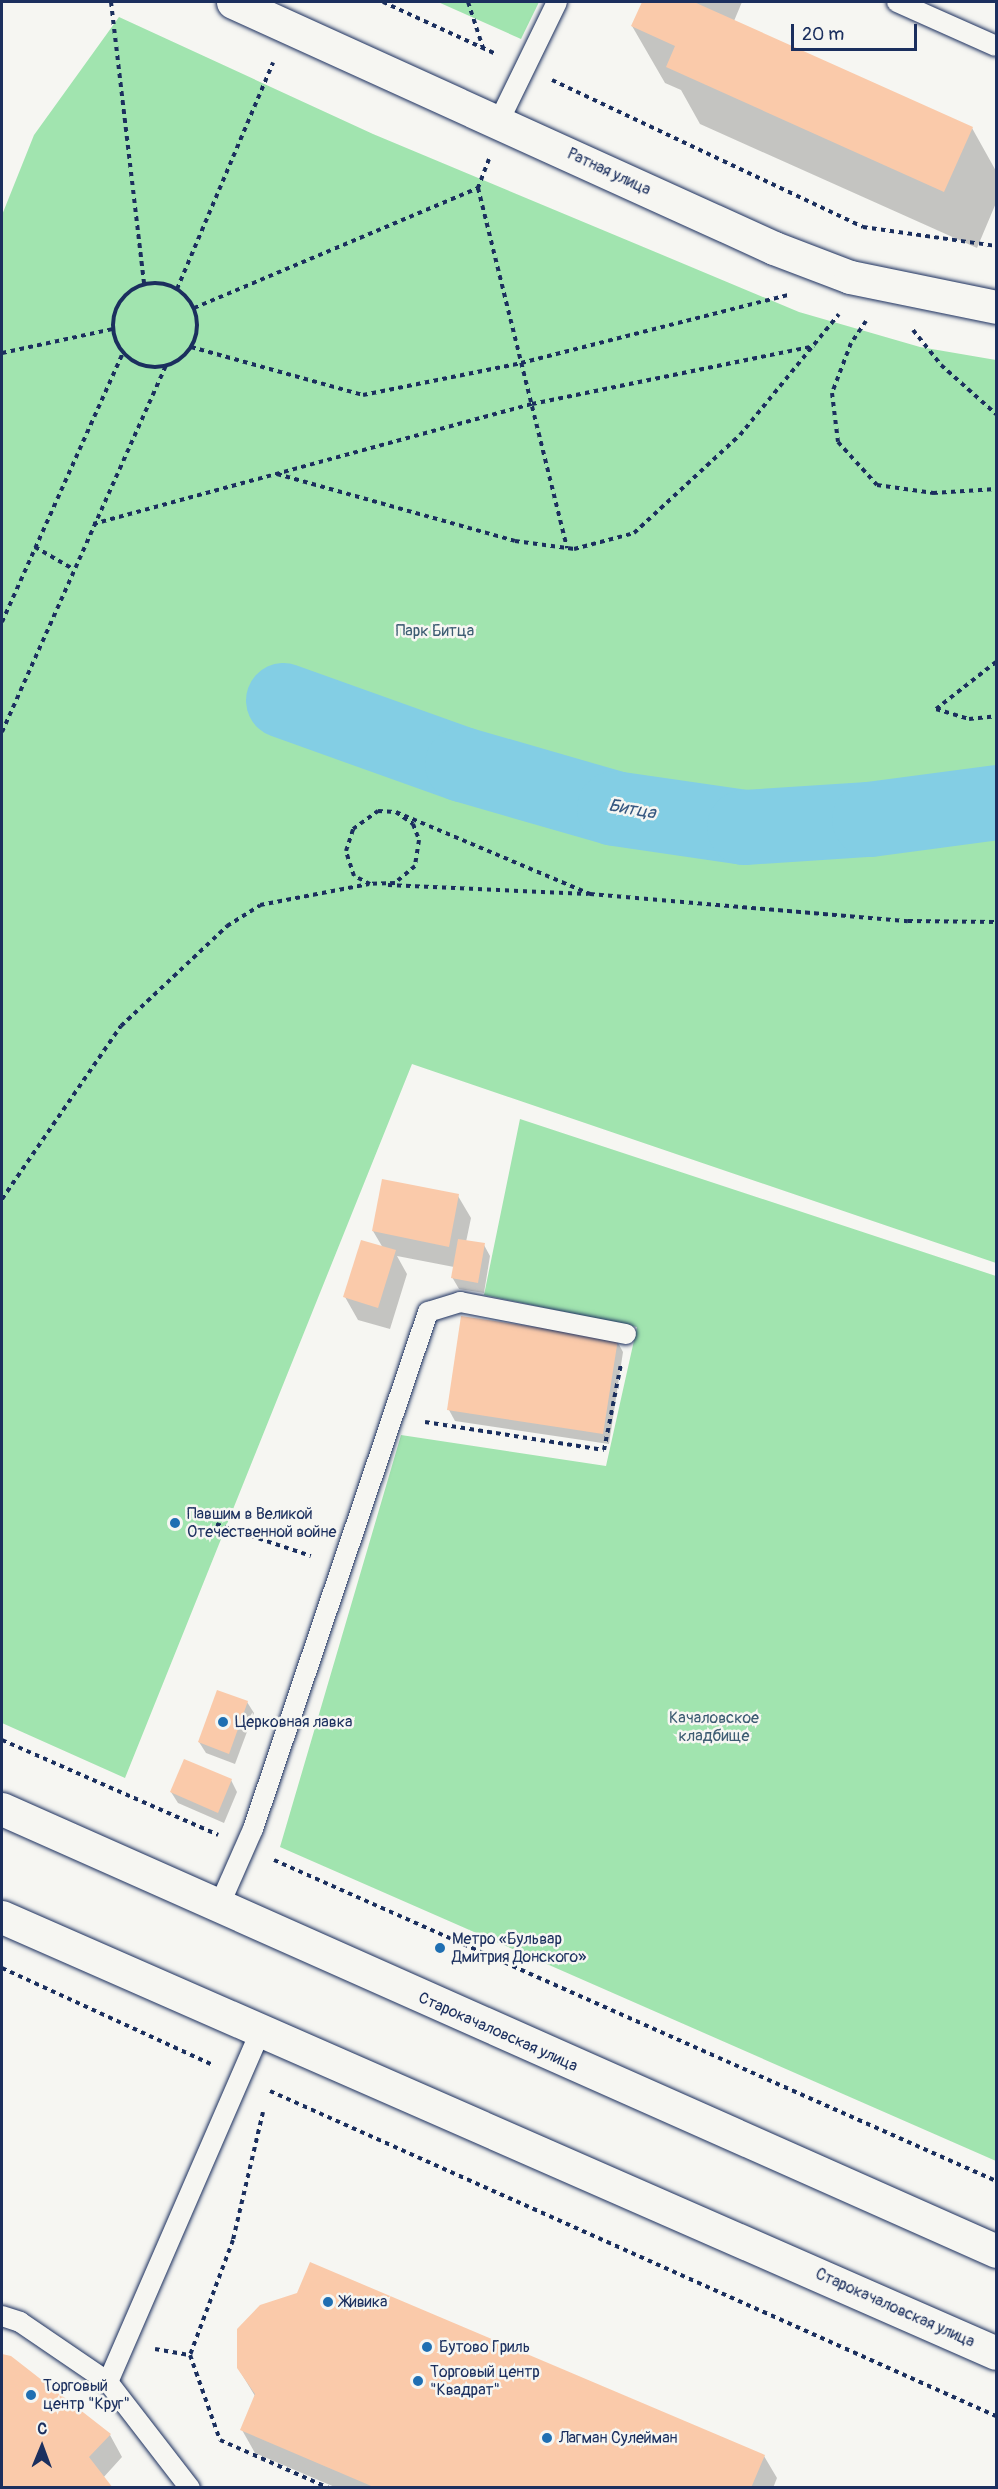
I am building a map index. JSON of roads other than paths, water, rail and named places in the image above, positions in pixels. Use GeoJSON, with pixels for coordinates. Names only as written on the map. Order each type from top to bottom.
{"type":"FeatureCollection","features":[{"type":"Feature","properties":{"kind":"street","name":"Ратная улица"},"geometry":{"type":"LineString","coordinates":[[233,2],[495,136],[774,248],[850,277],[996,307]]}},
{"type":"Feature","properties":{"kind":"street","name":"Старокачаловская улица"},"geometry":{"type":"LineString","coordinates":[[2,1809],[996,2251]]}},
{"type":"Feature","properties":{"kind":"street","name":"Старокачаловская улица"},"geometry":{"type":"LineString","coordinates":[[2,1917],[996,2353]]}},
{"type":"Feature","properties":{"kind":"lane"},"geometry":{"type":"LineString","coordinates":[[495,136],[557,2]]}},
{"type":"Feature","properties":{"kind":"lane"},"geometry":{"type":"LineString","coordinates":[[897,2],[996,46]]}},
{"type":"Feature","properties":{"kind":"lane"},"geometry":{"type":"LineString","coordinates":[[219,1906],[245,1847],[343,1567],[428,1312],[460,1302],[626,1334]]}},
{"type":"Feature","properties":{"kind":"lane"},"geometry":{"type":"LineString","coordinates":[[108,2382],[243,2079],[261,2030]]}},
{"type":"Feature","properties":{"kind":"lane"},"geometry":{"type":"LineString","coordinates":[[2,2316],[20,2322],[108,2382],[190,2487]]}},
{"type":"Feature","properties":{"kind":"waterway","name":"Битца"},"geometry":{"type":"LineString","coordinates":[[283,700],[462,764],[614,808],[744,827],[869,819],[996,802]]}},
{"type":"Feature","properties":{"kind":"place","name":"Павшим в Великой Отечественной войне"},"geometry":{"type":"Point","coordinates":[175,1523]}},
{"type":"Feature","properties":{"kind":"place","name":"Церковная лавка"},"geometry":{"type":"Point","coordinates":[223,1722]}},
{"type":"Feature","properties":{"kind":"place","name":"Метро «Бульвар Дмитрия Донского»"},"geometry":{"type":"Point","coordinates":[440,1948]}},
{"type":"Feature","properties":{"kind":"place","name":"Живика"},"geometry":{"type":"Point","coordinates":[328,2302]}},
{"type":"Feature","properties":{"kind":"place","name":"Бутово Гриль"},"geometry":{"type":"Point","coordinates":[427,2347]}},
{"type":"Feature","properties":{"kind":"place","name":"Торговый центр \"Квадрат\""},"geometry":{"type":"Point","coordinates":[418,2381]}},
{"type":"Feature","properties":{"kind":"place","name":"Торговый центр \"Круг\""},"geometry":{"type":"Point","coordinates":[31,2395]}},
{"type":"Feature","properties":{"kind":"place","name":"Лагман Сулейман"},"geometry":{"type":"Point","coordinates":[547,2438]}},
{"type":"Feature","properties":{"kind":"park label","name":"Парк Битца"},"geometry":{"type":"Point","coordinates":[435,631]}},
{"type":"Feature","properties":{"kind":"park label","name":"Качаловское кладбище"},"geometry":{"type":"Point","coordinates":[714,1727]}}]}
